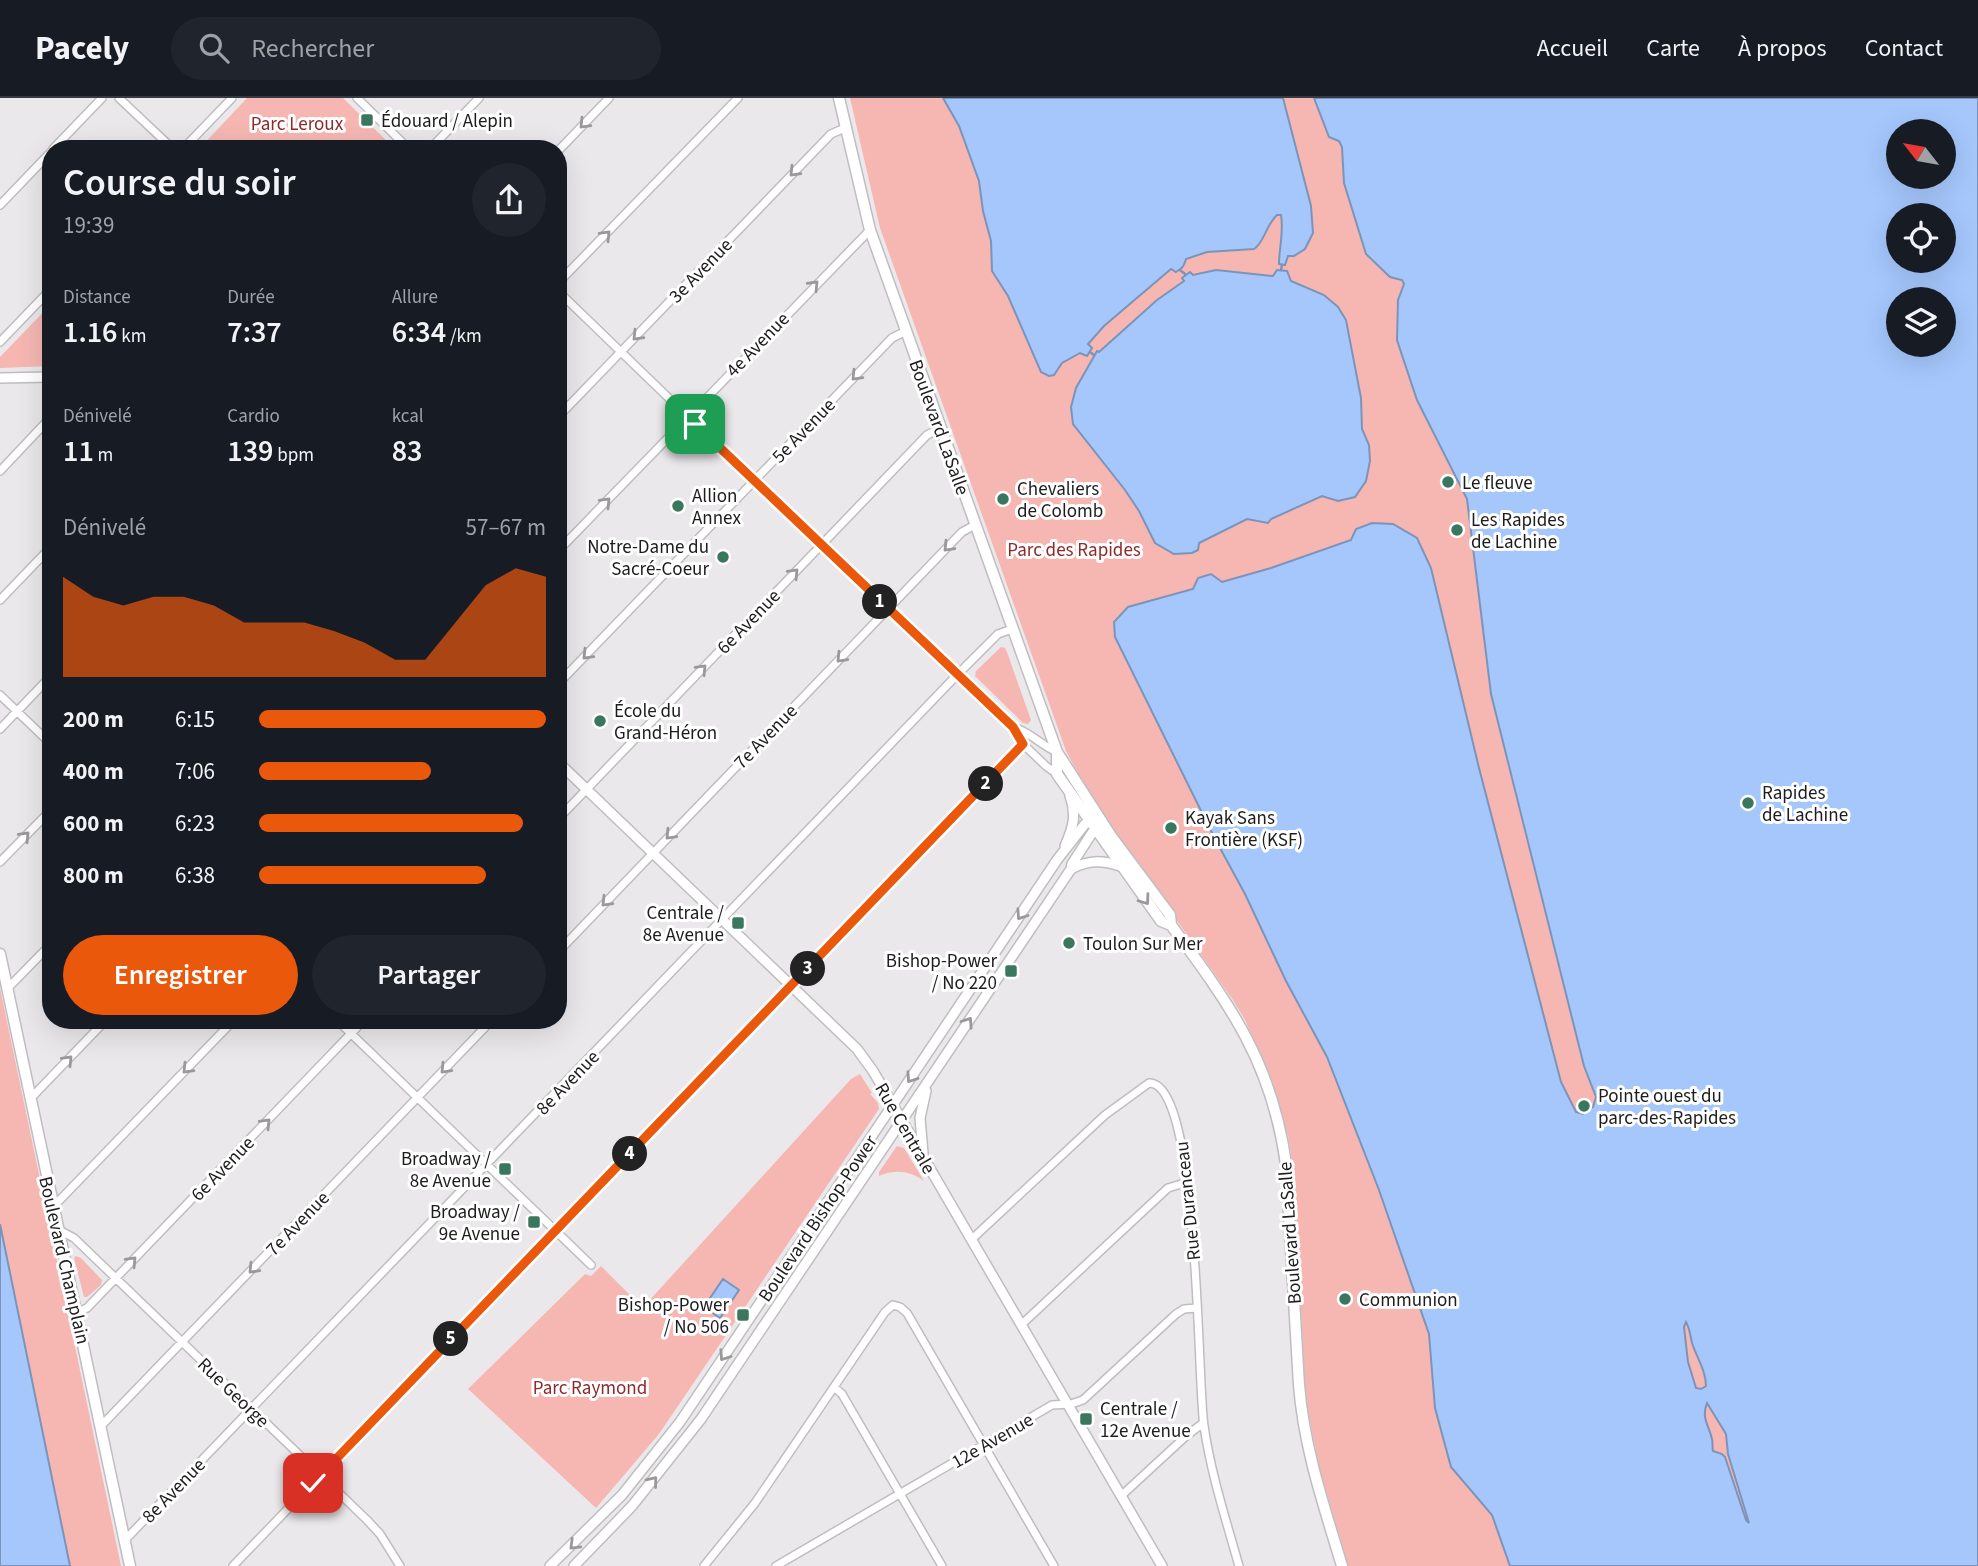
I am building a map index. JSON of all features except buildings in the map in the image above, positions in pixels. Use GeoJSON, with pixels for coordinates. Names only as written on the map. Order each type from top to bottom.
{"type":"FeatureCollection","features":[{"type":"Feature","properties":{"kind":"main road","name":"Boulevard LaSalle"},"geometry":{"type":"LineString","coordinates":[[839,98],[870,230],[1057,752],[1120,866],[1161,921],[1171,925]]}},
{"type":"Feature","properties":{"kind":"main road","name":"Boulevard LaSalle"},"geometry":{"type":"LineString","coordinates":[[1057,752],[1057,774],[1170,915],[1171,925],[1235,1014],[1260,1065],[1275,1110],[1287,1173],[1298,1385],[1303,1421],[1314,1475],[1342,1566]]}},
{"type":"Feature","properties":{"kind":"main road","name":"Boulevard Champlain"},"geometry":{"type":"LineString","coordinates":[[0,954],[52,1207],[131,1566]]}},
{"type":"Feature","properties":{"kind":"street"},"geometry":{"type":"LineString","coordinates":[[62,140],[102,98]]}},
{"type":"Feature","properties":{"kind":"street"},"geometry":{"type":"LineString","coordinates":[[120,98],[164,140]]}},
{"type":"Feature","properties":{"kind":"street"},"geometry":{"type":"LineString","coordinates":[[192,140],[232,98]]}},
{"type":"Feature","properties":{"kind":"street"},"geometry":{"type":"LineString","coordinates":[[357,98],[400,140]]}},
{"type":"Feature","properties":{"kind":"street"},"geometry":{"type":"LineString","coordinates":[[439,140],[479,98]]}},
{"type":"Feature","properties":{"kind":"street"},"geometry":{"type":"LineString","coordinates":[[567,142],[609,98]]}},
{"type":"Feature","properties":{"kind":"street"},"geometry":{"type":"LineString","coordinates":[[567,275],[738,98]]}},
{"type":"Feature","properties":{"kind":"street","name":"3e Avenue"},"geometry":{"type":"LineString","coordinates":[[567,409],[831,134],[845,128]]}},
{"type":"Feature","properties":{"kind":"street"},"geometry":{"type":"LineString","coordinates":[[0,205],[42,161]]}},
{"type":"Feature","properties":{"kind":"street","name":"4e Avenue"},"geometry":{"type":"LineString","coordinates":[[567,542],[870,230]]}},
{"type":"Feature","properties":{"kind":"street"},"geometry":{"type":"LineString","coordinates":[[0,342],[42,298]]}},
{"type":"Feature","properties":{"kind":"street"},"geometry":{"type":"LineString","coordinates":[[567,301],[1013,727],[1023,744],[1057,774]]}},
{"type":"Feature","properties":{"kind":"street","name":"5e Avenue"},"geometry":{"type":"LineString","coordinates":[[567,675],[892,338],[906,331]]}},
{"type":"Feature","properties":{"kind":"street"},"geometry":{"type":"LineString","coordinates":[[0,378],[42,377]]}},
{"type":"Feature","properties":{"kind":"street"},"geometry":{"type":"LineString","coordinates":[[0,471],[42,427]]}},
{"type":"Feature","properties":{"kind":"street","name":"6e Avenue"},"geometry":{"type":"LineString","coordinates":[[567,810],[929,433],[941,428]]}},
{"type":"Feature","properties":{"kind":"street","name":"7e Avenue"},"geometry":{"type":"LineString","coordinates":[[567,943],[962,532],[975,525]]}},
{"type":"Feature","properties":{"kind":"street"},"geometry":{"type":"LineString","coordinates":[[0,600],[42,556]]}},
{"type":"Feature","properties":{"kind":"street","name":"8e Avenue"},"geometry":{"type":"LineString","coordinates":[[125,1540],[957,675],[998,634],[1012,629]]}},
{"type":"Feature","properties":{"kind":"street"},"geometry":{"type":"LineString","coordinates":[[0,729],[42,685]]}},
{"type":"Feature","properties":{"kind":"street"},"geometry":{"type":"LineString","coordinates":[[0,695],[42,735]]}},
{"type":"Feature","properties":{"kind":"street"},"geometry":{"type":"LineString","coordinates":[[1013,727],[1025,730],[1043,746],[1057,752]]}},
{"type":"Feature","properties":{"kind":"street"},"geometry":{"type":"LineString","coordinates":[[233,1566],[1023,744]]}},
{"type":"Feature","properties":{"kind":"street","name":"Rue Centrale"},"geometry":{"type":"LineString","coordinates":[[567,770],[857,1049],[902,1120],[1162,1566]]}},
{"type":"Feature","properties":{"kind":"street"},"geometry":{"type":"LineString","coordinates":[[1059,858],[1074,821],[1073,805],[1067,788]]}},
{"type":"Feature","properties":{"kind":"street"},"geometry":{"type":"LineString","coordinates":[[0,862],[42,819]]}},
{"type":"Feature","properties":{"kind":"street","name":"Boulevard Bishop-Power"},"geometry":{"type":"LineString","coordinates":[[550,1566],[622,1495],[668,1438],[1059,858],[1097,822]]}},
{"type":"Feature","properties":{"kind":"street","name":"Boulevard Bishop-Power"},"geometry":{"type":"LineString","coordinates":[[573,1566],[625,1515],[682,1446],[1071,869],[1097,822]]}},
{"type":"Feature","properties":{"kind":"street"},"geometry":{"type":"LineString","coordinates":[[1071,869],[1092,861],[1120,866]]}},
{"type":"Feature","properties":{"kind":"street"},"geometry":{"type":"LineString","coordinates":[[7,989],[42,953]]}},
{"type":"Feature","properties":{"kind":"street"},"geometry":{"type":"LineString","coordinates":[[30,1100],[97,1029]]}},
{"type":"Feature","properties":{"kind":"street"},"geometry":{"type":"LineString","coordinates":[[52,1207],[225,1029]]}},
{"type":"Feature","properties":{"kind":"street"},"geometry":{"type":"LineString","coordinates":[[346,1029],[591,1265]]}},
{"type":"Feature","properties":{"kind":"street","name":"6e Avenue"},"geometry":{"type":"LineString","coordinates":[[77,1312],[87,1308],[356,1029]]}},
{"type":"Feature","properties":{"kind":"street","name":"7e Avenue"},"geometry":{"type":"LineString","coordinates":[[102,1425],[483,1029]]}},
{"type":"Feature","properties":{"kind":"street"},"geometry":{"type":"LineString","coordinates":[[925,1161],[920,1118],[930,1079]]}},
{"type":"Feature","properties":{"kind":"street","name":"Rue Duranceau"},"geometry":{"type":"LineString","coordinates":[[971,1240],[1105,1115],[1149,1083],[1163,1088],[1183,1146],[1188,1182],[1203,1423],[1216,1487],[1239,1566]]}},
{"type":"Feature","properties":{"kind":"street"},"geometry":{"type":"LineString","coordinates":[[1021,1325],[1168,1188],[1188,1182]]}},
{"type":"Feature","properties":{"kind":"street","name":"Rue George"},"geometry":{"type":"LineString","coordinates":[[57,1229],[74,1238],[320,1475],[380,1534],[400,1566]]}},
{"type":"Feature","properties":{"kind":"street"},"geometry":{"type":"LineString","coordinates":[[704,1566],[755,1503],[888,1308],[896,1305],[907,1313],[1054,1566]]}},
{"type":"Feature","properties":{"kind":"street","name":"12e Avenue"},"geometry":{"type":"LineString","coordinates":[[776,1566],[1052,1405],[1083,1400],[1178,1311],[1196,1308]]}},
{"type":"Feature","properties":{"kind":"street"},"geometry":{"type":"LineString","coordinates":[[834,1387],[842,1394],[942,1566]]}},
{"type":"Feature","properties":{"kind":"street"},"geometry":{"type":"LineString","coordinates":[[1121,1496],[1203,1423]]}},
{"type":"Feature","properties":{"kind":"green space","name":"Parc Leroux"},"geometry":{"type":"Polygon","coordinates":[[[247,98],[343,98],[386,140],[207,140],[247,98]]]}},
{"type":"Feature","properties":{"kind":"green space","name":"Rapides de Lachine"},"geometry":{"type":"Polygon","coordinates":[[[850,98],[1978,98],[1978,1566],[1348,1566],[1320,1470],[1306,1403],[1293,1167],[1288,1136],[1273,1084],[1245,1020],[1233,1000],[1107,822],[1066,751],[880,228],[850,98]]]}},
{"type":"Feature","properties":{"kind":"green space"},"geometry":{"type":"Polygon","coordinates":[[[42,313],[42,366],[0,368],[0,357],[42,313]]]}},
{"type":"Feature","properties":{"kind":"green space"},"geometry":{"type":"Polygon","coordinates":[[[1001,647],[1007,652],[1031,720],[1028,724],[1023,723],[975,676],[976,671],[1001,647]]]}},
{"type":"Feature","properties":{"kind":"green space"},"geometry":{"type":"Polygon","coordinates":[[[0,988],[121,1566],[70,1566],[0,1224],[0,988]]]}},
{"type":"Feature","properties":{"kind":"green space","name":"Parc Raymond"},"geometry":{"type":"Polygon","coordinates":[[[860,1074],[879,1109],[659,1434],[596,1508],[468,1389],[585,1274],[591,1276],[601,1266],[638,1303],[647,1303],[851,1079],[860,1074]]]}},
{"type":"Feature","properties":{"kind":"green space"},"geometry":{"type":"Polygon","coordinates":[[[897,1146],[904,1148],[924,1181],[902,1172],[879,1176],[897,1146]]]}},
{"type":"Feature","properties":{"kind":"green space"},"geometry":{"type":"Polygon","coordinates":[[[76,1256],[102,1280],[101,1285],[87,1297],[84,1297],[74,1258],[76,1256]]]}},
{"type":"Feature","properties":{"kind":"water"},"geometry":{"type":"Polygon","coordinates":[[[943,98],[1283,98],[1311,206],[1313,233],[1305,249],[1294,256],[1288,256],[1285,265],[1279,264],[1281,215],[1273,219],[1254,249],[1207,252],[1186,259],[1180,269],[1176,272],[1171,269],[1104,326],[1088,344],[1092,348],[1087,356],[1080,353],[1062,363],[1054,375],[1049,376],[1041,372],[1008,296],[992,271],[991,241],[979,181],[959,126],[943,98]]]}},
{"type":"Feature","properties":{"kind":"water","name":"Rapides de Lachine"},"geometry":{"type":"Polygon","coordinates":[[[1314,98],[1978,98],[1978,1566],[1510,1566],[1492,1515],[1451,1467],[1435,1408],[1429,1334],[1379,1190],[1327,1057],[1286,981],[1115,637],[1114,622],[1128,607],[1193,589],[1198,578],[1211,574],[1222,582],[1271,568],[1351,540],[1356,529],[1372,523],[1393,524],[1417,538],[1431,568],[1479,768],[1561,1082],[1576,1112],[1583,1114],[1593,1107],[1596,1097],[1584,1066],[1491,694],[1467,499],[1417,400],[1397,340],[1398,300],[1404,284],[1402,280],[1390,277],[1366,254],[1344,183],[1342,147],[1339,141],[1329,137],[1314,98]],[[1686,1322],[1684,1327],[1688,1362],[1696,1388],[1701,1389],[1706,1386],[1706,1380],[1686,1322]],[[1707,1403],[1706,1422],[1713,1451],[1725,1457],[1749,1523],[1728,1454],[1726,1434],[1707,1403]]]}},
{"type":"Feature","properties":{"kind":"water"},"geometry":{"type":"Polygon","coordinates":[[[1216,270],[1273,276],[1277,270],[1287,271],[1291,281],[1324,295],[1338,307],[1346,320],[1361,398],[1362,429],[1369,445],[1370,461],[1366,481],[1355,497],[1338,501],[1322,496],[1271,519],[1268,523],[1247,519],[1199,543],[1198,550],[1192,553],[1174,554],[1155,543],[1125,490],[1073,424],[1071,407],[1076,388],[1097,351],[1157,300],[1184,281],[1182,278],[1190,272],[1193,275],[1216,270]]]}},
{"type":"Feature","properties":{"kind":"water"},"geometry":{"type":"Polygon","coordinates":[[[0,1224],[70,1566],[0,1566],[0,1224]]]}},
{"type":"Feature","properties":{"kind":"water"},"geometry":{"type":"Polygon","coordinates":[[[723,1279],[739,1290],[720,1318],[704,1307],[723,1279]]]}},
{"type":"Feature","properties":{"kind":"waterway"},"geometry":{"type":"LineString","coordinates":[[1281,270],[1282,265]]}},
{"type":"Feature","properties":{"kind":"waterway"},"geometry":{"type":"LineString","coordinates":[[1180,270],[1185,274]]}},
{"type":"Feature","properties":{"kind":"waterway"},"geometry":{"type":"LineString","coordinates":[[1090,352],[1094,355]]}},
{"type":"Feature","properties":{"kind":"place","name":"Édouard / Alepin"},"geometry":{"type":"Point","coordinates":[367,120]}},
{"type":"Feature","properties":{"kind":"place","name":"Le fleuve"},"geometry":{"type":"Point","coordinates":[1448,482]}},
{"type":"Feature","properties":{"kind":"place","name":"Chevaliers de Colomb"},"geometry":{"type":"Point","coordinates":[1003,499]}},
{"type":"Feature","properties":{"kind":"place","name":"Allion Annex"},"geometry":{"type":"Point","coordinates":[678,506]}},
{"type":"Feature","properties":{"kind":"place","name":"Les Rapides de Lachine"},"geometry":{"type":"Point","coordinates":[1457,530]}},
{"type":"Feature","properties":{"kind":"place","name":"Notre-Dame du Sacré-Coeur"},"geometry":{"type":"Point","coordinates":[723,557]}},
{"type":"Feature","properties":{"kind":"place","name":"École du Grand-Héron"},"geometry":{"type":"Point","coordinates":[600,721]}},
{"type":"Feature","properties":{"kind":"place","name":"Rapides de Lachine"},"geometry":{"type":"Point","coordinates":[1748,803]}},
{"type":"Feature","properties":{"kind":"place","name":"Kayak Sans Frontière (KSF)"},"geometry":{"type":"Point","coordinates":[1171,828]}},
{"type":"Feature","properties":{"kind":"place","name":"Centrale / 8e Avenue"},"geometry":{"type":"Point","coordinates":[738,923]}},
{"type":"Feature","properties":{"kind":"place","name":"Toulon Sur Mer"},"geometry":{"type":"Point","coordinates":[1069,943]}},
{"type":"Feature","properties":{"kind":"place","name":"Bishop-Power / No 220"},"geometry":{"type":"Point","coordinates":[1011,971]}},
{"type":"Feature","properties":{"kind":"place","name":"Pointe ouest du parc-des-Rapides"},"geometry":{"type":"Point","coordinates":[1584,1106]}},
{"type":"Feature","properties":{"kind":"place","name":"Broadway / 8e Avenue"},"geometry":{"type":"Point","coordinates":[505,1169]}},
{"type":"Feature","properties":{"kind":"place","name":"Broadway / 9e Avenue"},"geometry":{"type":"Point","coordinates":[534,1222]}},
{"type":"Feature","properties":{"kind":"place","name":"Communion"},"geometry":{"type":"Point","coordinates":[1345,1299]}},
{"type":"Feature","properties":{"kind":"place","name":"Bishop-Power / No 506"},"geometry":{"type":"Point","coordinates":[743,1315]}},
{"type":"Feature","properties":{"kind":"place","name":"Centrale / 12e Avenue"},"geometry":{"type":"Point","coordinates":[1086,1419]}},
{"type":"Feature","properties":{"kind":"route"},"geometry":{"type":"LineString","coordinates":[[313,1483],[1023,744],[1013,727],[695,424]]}},
{"type":"Feature","properties":{"kind":"park label","name":"Parc des Rapides"},"geometry":{"type":"Point","coordinates":[1074,549]}}]}
